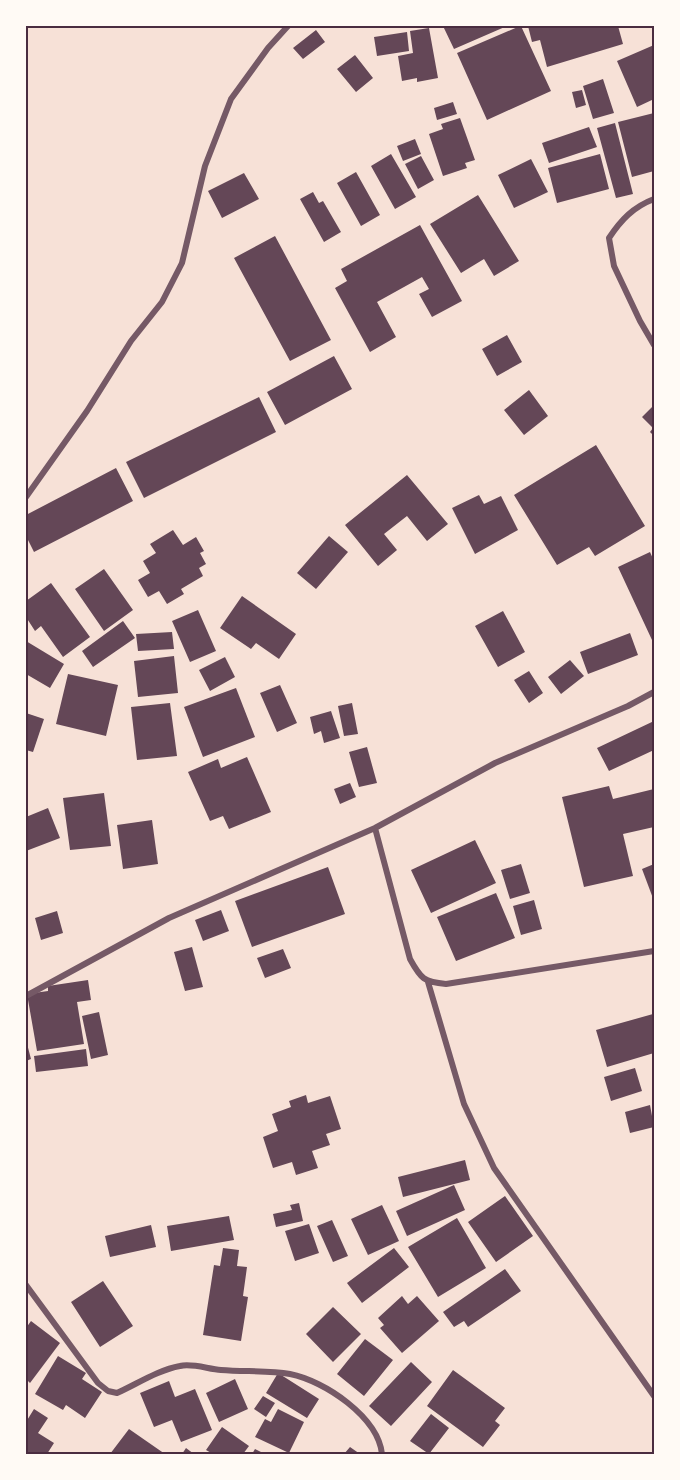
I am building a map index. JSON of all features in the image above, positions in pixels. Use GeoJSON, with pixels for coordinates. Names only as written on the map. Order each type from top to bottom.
{"type":"FeatureCollection","features":[{"type":"Feature","properties":{"kind":"street"},"geometry":{"type":"LineString","coordinates":[[26,497],[87,411],[131,341],[162,302],[182,262],[205,166],[231,99],[268,48],[288,26]]}},
{"type":"Feature","properties":{"kind":"street"},"geometry":{"type":"LineString","coordinates":[[654,199],[628,213],[609,238],[614,266],[654,345]]}},
{"type":"Feature","properties":{"kind":"street"},"geometry":{"type":"LineString","coordinates":[[26,996],[169,918],[375,828],[495,763],[654,692]]}},
{"type":"Feature","properties":{"kind":"street"},"geometry":{"type":"LineString","coordinates":[[375,828],[410,959],[419,976],[428,982],[446,984],[654,951]]}},
{"type":"Feature","properties":{"kind":"street"},"geometry":{"type":"LineString","coordinates":[[428,982],[464,1104],[494,1168],[654,1396]]}},
{"type":"Feature","properties":{"kind":"street"},"geometry":{"type":"LineString","coordinates":[[26,1285],[98,1383],[108,1391],[117,1394],[160,1371],[182,1365],[290,1374],[315,1381],[338,1396],[365,1419],[381,1444],[382,1455]]}},
{"type":"Feature","properties":{"kind":"building"},"geometry":{"type":"Polygon","coordinates":[[[443,26],[507,26],[454,49],[443,26]]]}},
{"type":"Feature","properties":{"kind":"building"},"geometry":{"type":"Polygon","coordinates":[[[521,26],[551,91],[487,120],[457,53],[521,26]]]}},
{"type":"Feature","properties":{"kind":"building"},"geometry":{"type":"Polygon","coordinates":[[[528,26],[618,26],[623,44],[547,67],[540,40],[532,42],[528,26]]]}},
{"type":"Feature","properties":{"kind":"building"},"geometry":{"type":"Polygon","coordinates":[[[429,28],[438,78],[417,82],[417,78],[402,81],[398,56],[413,53],[410,31],[429,28]]]}},
{"type":"Feature","properties":{"kind":"building"},"geometry":{"type":"Polygon","coordinates":[[[316,30],[325,42],[303,59],[293,48],[316,30]]]}},
{"type":"Feature","properties":{"kind":"building"},"geometry":{"type":"Polygon","coordinates":[[[407,32],[409,51],[377,56],[374,37],[407,32]]]}},
{"type":"Feature","properties":{"kind":"building"},"geometry":{"type":"Polygon","coordinates":[[[654,45],[654,99],[637,107],[617,61],[654,45]]]}},
{"type":"Feature","properties":{"kind":"building"},"geometry":{"type":"Polygon","coordinates":[[[355,55],[373,78],[356,92],[337,69],[355,55]]]}},
{"type":"Feature","properties":{"kind":"building"},"geometry":{"type":"Polygon","coordinates":[[[603,79],[614,113],[593,119],[583,86],[603,79]]]}},
{"type":"Feature","properties":{"kind":"building"},"geometry":{"type":"Polygon","coordinates":[[[582,90],[586,105],[576,108],[572,92],[582,90]]]}},
{"type":"Feature","properties":{"kind":"building"},"geometry":{"type":"Polygon","coordinates":[[[453,102],[457,114],[437,120],[434,108],[453,102]]]}},
{"type":"Feature","properties":{"kind":"building"},"geometry":{"type":"Polygon","coordinates":[[[654,113],[654,171],[632,177],[618,122],[654,113]]]}},
{"type":"Feature","properties":{"kind":"building"},"geometry":{"type":"Polygon","coordinates":[[[460,118],[475,160],[465,163],[467,168],[443,176],[429,134],[443,129],[441,124],[460,118]]]}},
{"type":"Feature","properties":{"kind":"building"},"geometry":{"type":"Polygon","coordinates":[[[615,123],[633,194],[616,198],[597,128],[615,123]]]}},
{"type":"Feature","properties":{"kind":"building"},"geometry":{"type":"Polygon","coordinates":[[[589,127],[597,147],[549,163],[542,143],[589,127]]]}},
{"type":"Feature","properties":{"kind":"building"},"geometry":{"type":"Polygon","coordinates":[[[415,139],[421,154],[403,161],[397,146],[415,139]]]}},
{"type":"Feature","properties":{"kind":"building"},"geometry":{"type":"Polygon","coordinates":[[[391,154],[416,197],[395,209],[371,166],[391,154]]]}},
{"type":"Feature","properties":{"kind":"building"},"geometry":{"type":"Polygon","coordinates":[[[600,154],[609,189],[557,203],[548,168],[600,154]]]}},
{"type":"Feature","properties":{"kind":"building"},"geometry":{"type":"Polygon","coordinates":[[[421,156],[434,180],[418,189],[405,164],[421,156]]]}},
{"type":"Feature","properties":{"kind":"building"},"geometry":{"type":"Polygon","coordinates":[[[531,159],[548,192],[514,208],[498,175],[531,159]]]}},
{"type":"Feature","properties":{"kind":"building"},"geometry":{"type":"Polygon","coordinates":[[[356,172],[380,215],[361,226],[337,183],[356,172]]]}},
{"type":"Feature","properties":{"kind":"building"},"geometry":{"type":"Polygon","coordinates":[[[244,173],[259,199],[222,218],[208,191],[244,173]]]}},
{"type":"Feature","properties":{"kind":"building"},"geometry":{"type":"Polygon","coordinates":[[[313,192],[319,203],[323,201],[341,232],[324,242],[300,199],[313,192]]]}},
{"type":"Feature","properties":{"kind":"building"},"geometry":{"type":"Polygon","coordinates":[[[478,195],[519,261],[494,276],[484,259],[461,273],[430,224],[478,195]]]}},
{"type":"Feature","properties":{"kind":"building"},"geometry":{"type":"Polygon","coordinates":[[[420,225],[462,301],[432,317],[419,294],[429,289],[422,277],[377,302],[396,337],[370,352],[335,288],[347,281],[341,269],[420,225]]]}},
{"type":"Feature","properties":{"kind":"building"},"geometry":{"type":"Polygon","coordinates":[[[275,236],[331,340],[290,361],[234,258],[275,236]]]}},
{"type":"Feature","properties":{"kind":"building"},"geometry":{"type":"Polygon","coordinates":[[[507,335],[522,362],[497,376],[482,349],[507,335]]]}},
{"type":"Feature","properties":{"kind":"building"},"geometry":{"type":"Polygon","coordinates":[[[334,356],[352,389],[285,425],[267,392],[334,356]]]}},
{"type":"Feature","properties":{"kind":"building"},"geometry":{"type":"Polygon","coordinates":[[[529,390],[548,416],[524,435],[504,410],[529,390]]]}},
{"type":"Feature","properties":{"kind":"building"},"geometry":{"type":"Polygon","coordinates":[[[259,397],[276,432],[144,498],[126,462],[259,397]]]}},
{"type":"Feature","properties":{"kind":"building"},"geometry":{"type":"Polygon","coordinates":[[[653,406],[654,436],[650,432],[653,428],[642,417],[653,406]]]}},
{"type":"Feature","properties":{"kind":"building"},"geometry":{"type":"Polygon","coordinates":[[[596,445],[645,526],[595,556],[589,547],[557,565],[514,495],[596,445]]]}},
{"type":"Feature","properties":{"kind":"building"},"geometry":{"type":"Polygon","coordinates":[[[116,468],[133,501],[34,552],[26,536],[26,515],[116,468]]]}},
{"type":"Feature","properties":{"kind":"building"},"geometry":{"type":"Polygon","coordinates":[[[407,475],[448,524],[427,541],[407,516],[384,534],[397,550],[378,566],[345,525],[407,475]]]}},
{"type":"Feature","properties":{"kind":"building"},"geometry":{"type":"Polygon","coordinates":[[[479,495],[484,504],[501,496],[518,530],[475,554],[452,508],[479,495]]]}},
{"type":"Feature","properties":{"kind":"building"},"geometry":{"type":"Polygon","coordinates":[[[173,530],[183,545],[196,537],[204,551],[200,553],[206,564],[199,568],[203,576],[181,589],[184,594],[167,604],[159,591],[148,597],[138,580],[150,573],[143,561],[156,553],[150,544],[173,530]]]}},
{"type":"Feature","properties":{"kind":"building"},"geometry":{"type":"Polygon","coordinates":[[[329,536],[348,552],[316,589],[297,573],[329,536]]]}},
{"type":"Feature","properties":{"kind":"building"},"geometry":{"type":"Polygon","coordinates":[[[650,552],[654,561],[654,639],[652,640],[618,567],[650,552]]]}},
{"type":"Feature","properties":{"kind":"building"},"geometry":{"type":"Polygon","coordinates":[[[104,569],[133,610],[104,631],[75,589],[104,569]]]}},
{"type":"Feature","properties":{"kind":"building"},"geometry":{"type":"Polygon","coordinates":[[[51,583],[90,637],[63,657],[41,626],[35,631],[26,617],[26,601],[51,583]]]}},
{"type":"Feature","properties":{"kind":"building"},"geometry":{"type":"Polygon","coordinates":[[[242,596],[296,634],[279,659],[256,643],[251,649],[220,628],[242,596]]]}},
{"type":"Feature","properties":{"kind":"building"},"geometry":{"type":"Polygon","coordinates":[[[198,610],[216,651],[190,662],[172,621],[198,610]]]}},
{"type":"Feature","properties":{"kind":"building"},"geometry":{"type":"Polygon","coordinates":[[[503,611],[525,652],[498,667],[475,626],[503,611]]]}},
{"type":"Feature","properties":{"kind":"building"},"geometry":{"type":"Polygon","coordinates":[[[123,621],[135,638],[93,667],[82,651],[123,621]]]}},
{"type":"Feature","properties":{"kind":"building"},"geometry":{"type":"Polygon","coordinates":[[[172,632],[174,649],[138,651],[136,634],[172,632]]]}},
{"type":"Feature","properties":{"kind":"building"},"geometry":{"type":"Polygon","coordinates":[[[630,633],[638,655],[588,674],[580,652],[630,633]]]}},
{"type":"Feature","properties":{"kind":"building"},"geometry":{"type":"Polygon","coordinates":[[[26,641],[64,664],[50,688],[26,674],[26,641]]]}},
{"type":"Feature","properties":{"kind":"building"},"geometry":{"type":"Polygon","coordinates":[[[174,656],[178,693],[138,697],[134,661],[174,656]]]}},
{"type":"Feature","properties":{"kind":"building"},"geometry":{"type":"Polygon","coordinates":[[[225,657],[235,677],[210,691],[199,670],[225,657]]]}},
{"type":"Feature","properties":{"kind":"building"},"geometry":{"type":"Polygon","coordinates":[[[570,660],[584,676],[561,694],[548,677],[570,660]]]}},
{"type":"Feature","properties":{"kind":"building"},"geometry":{"type":"Polygon","coordinates":[[[529,671],[543,693],[529,703],[514,680],[529,671]]]}},
{"type":"Feature","properties":{"kind":"building"},"geometry":{"type":"Polygon","coordinates":[[[68,674],[118,685],[106,736],[56,724],[68,674]]]}},
{"type":"Feature","properties":{"kind":"building"},"geometry":{"type":"Polygon","coordinates":[[[280,685],[297,723],[277,732],[260,693],[280,685]]]}},
{"type":"Feature","properties":{"kind":"building"},"geometry":{"type":"Polygon","coordinates":[[[236,688],[255,737],[203,757],[184,707],[236,688]]]}},
{"type":"Feature","properties":{"kind":"building"},"geometry":{"type":"Polygon","coordinates":[[[170,703],[177,756],[137,760],[131,707],[170,703]]]}},
{"type":"Feature","properties":{"kind":"building"},"geometry":{"type":"Polygon","coordinates":[[[352,703],[358,734],[344,736],[338,706],[352,703]]]}},
{"type":"Feature","properties":{"kind":"building"},"geometry":{"type":"Polygon","coordinates":[[[331,711],[340,738],[324,743],[321,731],[314,734],[310,717],[331,711]]]}},
{"type":"Feature","properties":{"kind":"building"},"geometry":{"type":"Polygon","coordinates":[[[26,713],[44,719],[33,752],[26,750],[26,713]]]}},
{"type":"Feature","properties":{"kind":"building"},"geometry":{"type":"Polygon","coordinates":[[[654,721],[654,750],[609,771],[597,748],[654,721]]]}},
{"type":"Feature","properties":{"kind":"building"},"geometry":{"type":"Polygon","coordinates":[[[367,747],[377,783],[359,787],[349,752],[367,747]]]}},
{"type":"Feature","properties":{"kind":"building"},"geometry":{"type":"Polygon","coordinates":[[[247,757],[271,812],[229,829],[223,816],[210,821],[188,772],[218,759],[221,768],[247,757]]]}},
{"type":"Feature","properties":{"kind":"building"},"geometry":{"type":"Polygon","coordinates":[[[350,783],[356,797],[340,804],[334,789],[350,783]]]}},
{"type":"Feature","properties":{"kind":"building"},"geometry":{"type":"Polygon","coordinates":[[[609,786],[613,799],[654,789],[654,827],[623,834],[633,876],[584,887],[562,797],[609,786]]]}},
{"type":"Feature","properties":{"kind":"building"},"geometry":{"type":"Polygon","coordinates":[[[104,793],[111,846],[70,850],[63,798],[104,793]]]}},
{"type":"Feature","properties":{"kind":"building"},"geometry":{"type":"Polygon","coordinates":[[[48,808],[60,838],[26,851],[26,817],[48,808]]]}},
{"type":"Feature","properties":{"kind":"building"},"geometry":{"type":"Polygon","coordinates":[[[152,820],[158,864],[123,869],[117,825],[152,820]]]}},
{"type":"Feature","properties":{"kind":"building"},"geometry":{"type":"Polygon","coordinates":[[[475,840],[496,883],[431,913],[411,870],[475,840]]]}},
{"type":"Feature","properties":{"kind":"building"},"geometry":{"type":"Polygon","coordinates":[[[521,864],[530,893],[510,899],[501,870],[521,864]]]}},
{"type":"Feature","properties":{"kind":"building"},"geometry":{"type":"Polygon","coordinates":[[[654,864],[654,901],[642,869],[654,864]]]}},
{"type":"Feature","properties":{"kind":"building"},"geometry":{"type":"Polygon","coordinates":[[[328,867],[345,914],[252,947],[235,901],[328,867]]]}},
{"type":"Feature","properties":{"kind":"building"},"geometry":{"type":"Polygon","coordinates":[[[496,893],[515,938],[456,961],[437,917],[496,893]]]}},
{"type":"Feature","properties":{"kind":"building"},"geometry":{"type":"Polygon","coordinates":[[[534,900],[542,929],[521,935],[513,906],[534,900]]]}},
{"type":"Feature","properties":{"kind":"building"},"geometry":{"type":"Polygon","coordinates":[[[221,910],[229,931],[203,941],[195,920],[221,910]]]}},
{"type":"Feature","properties":{"kind":"building"},"geometry":{"type":"Polygon","coordinates":[[[57,911],[63,933],[41,940],[35,918],[57,911]]]}},
{"type":"Feature","properties":{"kind":"building"},"geometry":{"type":"Polygon","coordinates":[[[192,947],[203,987],[185,991],[174,952],[192,947]]]}},
{"type":"Feature","properties":{"kind":"building"},"geometry":{"type":"Polygon","coordinates":[[[283,949],[291,968],[265,978],[257,958],[283,949]]]}},
{"type":"Feature","properties":{"kind":"building"},"geometry":{"type":"Polygon","coordinates":[[[88,980],[91,1000],[77,1002],[84,1044],[37,1051],[27,994],[48,991],[48,986],[88,980]]]}},
{"type":"Feature","properties":{"kind":"building"},"geometry":{"type":"Polygon","coordinates":[[[99,1012],[108,1055],[91,1059],[82,1016],[99,1012]]]}},
{"type":"Feature","properties":{"kind":"building"},"geometry":{"type":"Polygon","coordinates":[[[653,1014],[654,1053],[607,1067],[596,1030],[653,1014]]]}},
{"type":"Feature","properties":{"kind":"building"},"geometry":{"type":"Polygon","coordinates":[[[26,1040],[31,1059],[26,1061],[26,1040]]]}},
{"type":"Feature","properties":{"kind":"building"},"geometry":{"type":"Polygon","coordinates":[[[86,1049],[88,1066],[36,1072],[34,1056],[86,1049]]]}},
{"type":"Feature","properties":{"kind":"building"},"geometry":{"type":"Polygon","coordinates":[[[635,1068],[642,1091],[611,1101],[604,1077],[635,1068]]]}},
{"type":"Feature","properties":{"kind":"building"},"geometry":{"type":"Polygon","coordinates":[[[306,1095],[308,1103],[330,1096],[341,1129],[326,1134],[330,1145],[312,1151],[318,1168],[296,1175],[292,1162],[273,1168],[263,1137],[278,1131],[272,1114],[291,1107],[289,1101],[306,1095]]]}},
{"type":"Feature","properties":{"kind":"building"},"geometry":{"type":"Polygon","coordinates":[[[650,1105],[654,1127],[630,1133],[625,1112],[650,1105]]]}},
{"type":"Feature","properties":{"kind":"building"},"geometry":{"type":"Polygon","coordinates":[[[465,1160],[470,1180],[403,1197],[398,1177],[465,1160]]]}},
{"type":"Feature","properties":{"kind":"building"},"geometry":{"type":"Polygon","coordinates":[[[454,1185],[465,1210],[407,1236],[396,1211],[454,1185]]]}},
{"type":"Feature","properties":{"kind":"building"},"geometry":{"type":"Polygon","coordinates":[[[505,1196],[533,1236],[496,1262],[468,1222],[505,1196]]]}},
{"type":"Feature","properties":{"kind":"building"},"geometry":{"type":"Polygon","coordinates":[[[299,1203],[303,1221],[276,1227],[273,1214],[292,1210],[290,1205],[299,1203]]]}},
{"type":"Feature","properties":{"kind":"building"},"geometry":{"type":"Polygon","coordinates":[[[382,1205],[399,1241],[368,1255],[351,1219],[382,1205]]]}},
{"type":"Feature","properties":{"kind":"building"},"geometry":{"type":"Polygon","coordinates":[[[229,1216],[234,1240],[171,1251],[167,1226],[229,1216]]]}},
{"type":"Feature","properties":{"kind":"building"},"geometry":{"type":"Polygon","coordinates":[[[457,1218],[486,1268],[438,1297],[408,1247],[457,1218]]]}},
{"type":"Feature","properties":{"kind":"building"},"geometry":{"type":"Polygon","coordinates":[[[332,1220],[348,1256],[333,1262],[317,1226],[332,1220]]]}},
{"type":"Feature","properties":{"kind":"building"},"geometry":{"type":"Polygon","coordinates":[[[309,1224],[319,1253],[295,1261],[285,1231],[309,1224]]]}},
{"type":"Feature","properties":{"kind":"building"},"geometry":{"type":"Polygon","coordinates":[[[151,1225],[156,1247],[110,1257],[105,1236],[151,1225]]]}},
{"type":"Feature","properties":{"kind":"building"},"geometry":{"type":"Polygon","coordinates":[[[223,1248],[239,1250],[237,1266],[247,1267],[243,1296],[248,1297],[241,1341],[203,1335],[214,1265],[220,1266],[223,1248]]]}},
{"type":"Feature","properties":{"kind":"building"},"geometry":{"type":"Polygon","coordinates":[[[394,1248],[409,1267],[362,1303],[347,1283],[394,1248]]]}},
{"type":"Feature","properties":{"kind":"building"},"geometry":{"type":"Polygon","coordinates":[[[505,1269],[521,1291],[468,1327],[464,1321],[454,1327],[443,1312],[505,1269]]]}},
{"type":"Feature","properties":{"kind":"building"},"geometry":{"type":"Polygon","coordinates":[[[103,1281],[133,1326],[100,1347],[71,1302],[103,1281]]]}},
{"type":"Feature","properties":{"kind":"building"},"geometry":{"type":"Polygon","coordinates":[[[402,1296],[408,1304],[417,1296],[439,1321],[402,1353],[380,1328],[384,1325],[378,1318],[402,1296]]]}},
{"type":"Feature","properties":{"kind":"building"},"geometry":{"type":"Polygon","coordinates":[[[333,1307],[361,1334],[333,1362],[306,1334],[333,1307]]]}},
{"type":"Feature","properties":{"kind":"building"},"geometry":{"type":"Polygon","coordinates":[[[31,1321],[60,1343],[30,1383],[26,1379],[26,1328],[31,1321]]]}},
{"type":"Feature","properties":{"kind":"building"},"geometry":{"type":"Polygon","coordinates":[[[365,1339],[393,1360],[364,1396],[337,1374],[365,1339]]]}},
{"type":"Feature","properties":{"kind":"building"},"geometry":{"type":"Polygon","coordinates":[[[58,1356],[86,1373],[82,1379],[102,1392],[85,1418],[66,1405],[63,1410],[35,1394],[58,1356]]]}},
{"type":"Feature","properties":{"kind":"building"},"geometry":{"type":"Polygon","coordinates":[[[411,1362],[432,1382],[391,1426],[369,1406],[411,1362]]]}},
{"type":"Feature","properties":{"kind":"building"},"geometry":{"type":"Polygon","coordinates":[[[453,1370],[505,1408],[495,1421],[500,1425],[483,1447],[427,1406],[453,1370]]]}},
{"type":"Feature","properties":{"kind":"building"},"geometry":{"type":"Polygon","coordinates":[[[278,1373],[319,1399],[307,1418],[266,1393],[278,1373]]]}},
{"type":"Feature","properties":{"kind":"building"},"geometry":{"type":"Polygon","coordinates":[[[235,1379],[248,1409],[219,1422],[206,1393],[235,1379]]]}},
{"type":"Feature","properties":{"kind":"building"},"geometry":{"type":"Polygon","coordinates":[[[169,1381],[175,1397],[195,1389],[212,1430],[181,1442],[172,1420],[154,1427],[140,1393],[169,1381]]]}},
{"type":"Feature","properties":{"kind":"building"},"geometry":{"type":"Polygon","coordinates":[[[263,1396],[275,1403],[266,1417],[254,1409],[263,1396]]]}},
{"type":"Feature","properties":{"kind":"building"},"geometry":{"type":"Polygon","coordinates":[[[34,1409],[48,1418],[38,1433],[54,1443],[47,1454],[26,1454],[26,1422],[34,1409]]]}},
{"type":"Feature","properties":{"kind":"building"},"geometry":{"type":"Polygon","coordinates":[[[278,1409],[304,1422],[289,1453],[255,1437],[265,1419],[271,1422],[278,1409]]]}},
{"type":"Feature","properties":{"kind":"building"},"geometry":{"type":"Polygon","coordinates":[[[431,1414],[449,1428],[429,1454],[410,1441],[431,1414]]]}},
{"type":"Feature","properties":{"kind":"building"},"geometry":{"type":"Polygon","coordinates":[[[222,1427],[249,1446],[243,1454],[213,1454],[206,1450],[222,1427]]]}},
{"type":"Feature","properties":{"kind":"building"},"geometry":{"type":"Polygon","coordinates":[[[129,1429],[165,1454],[110,1454],[129,1429]]]}},
{"type":"Feature","properties":{"kind":"building"},"geometry":{"type":"Polygon","coordinates":[[[350,1447],[360,1454],[344,1454],[350,1447]]]}},
{"type":"Feature","properties":{"kind":"building"},"geometry":{"type":"Polygon","coordinates":[[[186,1448],[194,1454],[182,1454],[186,1448]]]}},
{"type":"Feature","properties":{"kind":"building"},"geometry":{"type":"Polygon","coordinates":[[[255,1449],[265,1454],[252,1454],[255,1449]]]}}]}
